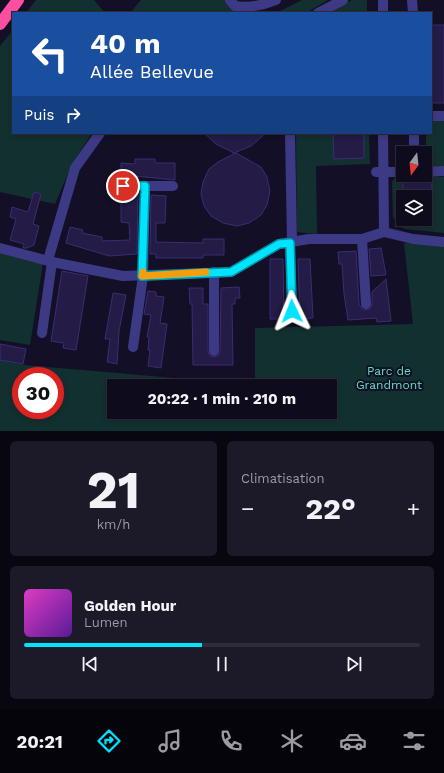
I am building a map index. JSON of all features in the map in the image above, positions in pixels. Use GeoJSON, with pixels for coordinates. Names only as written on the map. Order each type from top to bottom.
{"type":"FeatureCollection","features":[{"type":"Feature","properties":{"kind":"highway"},"geometry":{"type":"LineString","coordinates":[[0,24],[18,0]]}},
{"type":"Feature","properties":{"kind":"street"},"geometry":{"type":"LineString","coordinates":[[230,0],[235,6],[243,7],[263,6],[276,0]]}},
{"type":"Feature","properties":{"kind":"street"},"geometry":{"type":"LineString","coordinates":[[320,12],[343,0]]}},
{"type":"Feature","properties":{"kind":"street"},"geometry":{"type":"LineString","coordinates":[[383,0],[383,12]]}},
{"type":"Feature","properties":{"kind":"street"},"geometry":{"type":"LineString","coordinates":[[412,0],[413,12]]}},
{"type":"Feature","properties":{"kind":"street"},"geometry":{"type":"LineString","coordinates":[[432,116],[444,116]]}},
{"type":"Feature","properties":{"kind":"street"},"geometry":{"type":"LineString","coordinates":[[42,333],[50,261],[75,168],[99,134]]}},
{"type":"Feature","properties":{"kind":"street"},"geometry":{"type":"LineString","coordinates":[[290,134],[292,311]]}},
{"type":"Feature","properties":{"kind":"street"},"geometry":{"type":"LineString","coordinates":[[383,134],[380,172],[384,232]]}},
{"type":"Feature","properties":{"kind":"street"},"geometry":{"type":"LineString","coordinates":[[414,134],[414,146]]}},
{"type":"Feature","properties":{"kind":"street"},"geometry":{"type":"LineString","coordinates":[[432,172],[444,171]]}},
{"type":"Feature","properties":{"kind":"street"},"geometry":{"type":"LineString","coordinates":[[380,172],[396,172]]}},
{"type":"Feature","properties":{"kind":"street"},"geometry":{"type":"LineString","coordinates":[[123,186],[173,186]]}},
{"type":"Feature","properties":{"kind":"street"},"geometry":{"type":"LineString","coordinates":[[133,347],[142,276],[145,186]]}},
{"type":"Feature","properties":{"kind":"street"},"geometry":{"type":"LineString","coordinates":[[0,248],[50,261],[123,276],[142,276],[231,272],[279,244],[291,242],[362,239],[384,232],[444,242]]}},
{"type":"Feature","properties":{"kind":"street"},"geometry":{"type":"LineString","coordinates":[[362,239],[366,304]]}},
{"type":"Feature","properties":{"kind":"street"},"geometry":{"type":"LineString","coordinates":[[214,272],[214,351]]}},
{"type":"Feature","properties":{"kind":"green space"},"geometry":{"type":"Polygon","coordinates":[[[36,0],[94,0],[104,12],[27,12],[36,0]]]}},
{"type":"Feature","properties":{"kind":"green space"},"geometry":{"type":"Polygon","coordinates":[[[141,0],[226,0],[243,10],[243,12],[131,12],[141,0]]]}},
{"type":"Feature","properties":{"kind":"green space"},"geometry":{"type":"Polygon","coordinates":[[[302,0],[328,0],[308,12],[278,12],[302,0]]]}},
{"type":"Feature","properties":{"kind":"green space"},"geometry":{"type":"Polygon","coordinates":[[[352,0],[367,0],[367,12],[328,12],[352,0]]]}},
{"type":"Feature","properties":{"kind":"green space"},"geometry":{"type":"Polygon","coordinates":[[[12,31],[12,134],[91,134],[72,164],[55,204],[0,192],[0,46],[12,31]]]}},
{"type":"Feature","properties":{"kind":"green space"},"geometry":{"type":"Polygon","coordinates":[[[432,119],[444,119],[444,167],[432,167],[432,146],[426,146],[426,134],[432,134],[432,119]]]}},
{"type":"Feature","properties":{"kind":"green space"},"geometry":{"type":"Polygon","coordinates":[[[296,134],[369,134],[370,164],[316,166],[317,234],[297,232],[296,134]]]}},
{"type":"Feature","properties":{"kind":"green space"},"geometry":{"type":"Polygon","coordinates":[[[396,176],[396,182],[432,182],[432,177],[444,177],[444,233],[405,229],[398,226],[432,226],[432,190],[396,190],[396,222],[393,217],[392,182],[396,176]]]}},
{"type":"Feature","properties":{"kind":"green space","name":"Parc de Grandmont"},"geometry":{"type":"Polygon","coordinates":[[[404,243],[444,244],[444,431],[0,431],[0,360],[25,365],[48,367],[12,367],[12,419],[64,419],[64,368],[186,379],[107,379],[107,419],[337,419],[337,379],[255,379],[255,328],[413,324],[404,243]]]}},
{"type":"Feature","properties":{"kind":"green space"},"geometry":{"type":"Polygon","coordinates":[[[0,252],[43,263],[30,345],[0,340],[0,252]]]}},
{"type":"Feature","properties":{"kind":"building"},"geometry":{"type":"Polygon","coordinates":[[[432,25],[444,25],[444,103],[432,103],[432,25]]]}},
{"type":"Feature","properties":{"kind":"building"},"geometry":{"type":"Polygon","coordinates":[[[205,134],[265,134],[251,146],[234,153],[216,144],[205,134]]]}},
{"type":"Feature","properties":{"kind":"building"},"geometry":{"type":"Polygon","coordinates":[[[333,134],[364,134],[364,158],[334,159],[333,134]]]}},
{"type":"Feature","properties":{"kind":"building"},"geometry":{"type":"Polygon","coordinates":[[[236,153],[261,167],[267,177],[270,191],[267,205],[261,215],[249,223],[237,226],[223,223],[211,216],[204,206],[201,194],[203,182],[209,169],[218,162],[236,153]]]}},
{"type":"Feature","properties":{"kind":"building"},"geometry":{"type":"Polygon","coordinates":[[[135,159],[155,159],[155,163],[175,163],[175,180],[135,176],[135,180],[121,180],[121,163],[135,164],[135,159]]]}},
{"type":"Feature","properties":{"kind":"building"},"geometry":{"type":"Polygon","coordinates":[[[403,182],[432,182],[432,190],[403,190],[403,182]]]}},
{"type":"Feature","properties":{"kind":"building"},"geometry":{"type":"Polygon","coordinates":[[[34,192],[41,194],[33,224],[39,226],[34,245],[23,248],[24,244],[10,240],[16,219],[10,217],[12,207],[28,212],[34,192]]]}},
{"type":"Feature","properties":{"kind":"building"},"geometry":{"type":"Polygon","coordinates":[[[121,194],[138,195],[137,254],[109,256],[66,243],[70,227],[83,230],[82,233],[102,237],[102,241],[130,240],[129,223],[121,222],[121,194]]]}},
{"type":"Feature","properties":{"kind":"building"},"geometry":{"type":"Polygon","coordinates":[[[151,195],[166,196],[165,223],[156,223],[156,242],[203,243],[203,239],[224,239],[224,255],[203,255],[203,258],[156,258],[156,254],[150,254],[151,195]]]}},
{"type":"Feature","properties":{"kind":"building"},"geometry":{"type":"Polygon","coordinates":[[[381,248],[386,275],[371,276],[369,249],[381,248]]]}},
{"type":"Feature","properties":{"kind":"building"},"geometry":{"type":"Polygon","coordinates":[[[356,251],[359,304],[363,310],[370,309],[372,304],[372,292],[386,279],[391,321],[377,322],[376,318],[348,320],[344,294],[342,264],[339,264],[338,252],[356,251]]]}},
{"type":"Feature","properties":{"kind":"building"},"geometry":{"type":"Polygon","coordinates":[[[270,259],[283,259],[284,319],[270,319],[270,259]]]}},
{"type":"Feature","properties":{"kind":"building"},"geometry":{"type":"Polygon","coordinates":[[[298,259],[310,259],[313,318],[300,319],[298,259]]]}},
{"type":"Feature","properties":{"kind":"building"},"geometry":{"type":"Polygon","coordinates":[[[62,271],[88,276],[76,350],[63,348],[64,343],[51,341],[62,271]]]}},
{"type":"Feature","properties":{"kind":"building"},"geometry":{"type":"Polygon","coordinates":[[[239,287],[240,298],[235,298],[235,304],[232,304],[233,365],[193,365],[192,304],[190,304],[189,288],[203,288],[203,304],[208,304],[208,351],[210,356],[214,357],[219,355],[220,351],[221,288],[239,287]]]}},
{"type":"Feature","properties":{"kind":"building"},"geometry":{"type":"Polygon","coordinates":[[[148,291],[156,292],[156,296],[164,297],[160,323],[167,324],[161,368],[148,366],[150,350],[148,350],[149,337],[147,337],[151,315],[144,314],[148,291]]]}},
{"type":"Feature","properties":{"kind":"building"},"geometry":{"type":"Polygon","coordinates":[[[113,293],[126,295],[119,331],[117,364],[107,362],[110,339],[105,339],[113,293]]]}},
{"type":"Feature","properties":{"kind":"building"},"geometry":{"type":"Polygon","coordinates":[[[0,344],[26,349],[23,364],[0,360],[0,344]]]}},
{"type":"Feature","properties":{"kind":"slow traffic"},"geometry":{"type":"LineString","coordinates":[[143,272],[142,276],[206,272]]}},
{"type":"Feature","properties":{"kind":"route"},"geometry":{"type":"LineString","coordinates":[[123,186],[145,186],[142,276],[231,272],[279,244],[290,243],[292,311]]}}]}
